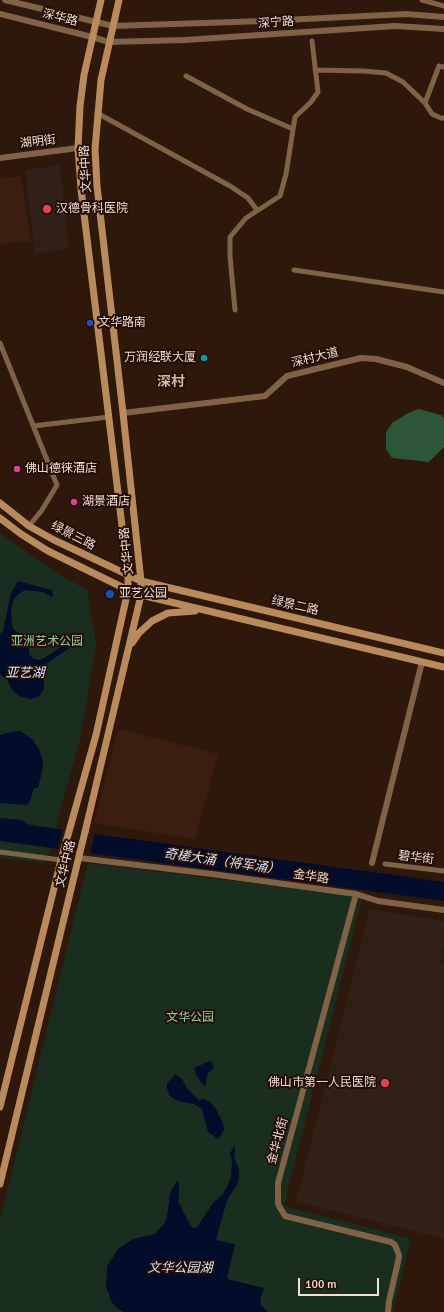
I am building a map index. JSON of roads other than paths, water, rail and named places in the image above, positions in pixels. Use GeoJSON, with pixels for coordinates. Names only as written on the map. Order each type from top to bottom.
{"type":"FeatureCollection","features":[{"type":"Feature","properties":{"kind":"main road","name":"文华中路"},"geometry":{"type":"LineString","coordinates":[[0,1107],[61,860],[96,735],[128,590],[128,575],[82,197],[78,148],[80,98],[95,22],[101,0]]}},
{"type":"Feature","properties":{"kind":"main road","name":"文华中路"},"geometry":{"type":"LineString","coordinates":[[0,1184],[80,855],[141,595],[141,581],[97,186],[95,149],[101,80],[119,0]]}},
{"type":"Feature","properties":{"kind":"main road","name":"绿景三路"},"geometry":{"type":"LineString","coordinates":[[0,503],[29,526],[54,540],[141,581]]}},
{"type":"Feature","properties":{"kind":"main road","name":"绿景三路"},"geometry":{"type":"LineString","coordinates":[[0,518],[21,534],[48,551],[141,595]]}},
{"type":"Feature","properties":{"kind":"main road","name":"绿景二路"},"geometry":{"type":"LineString","coordinates":[[141,581],[444,653]]}},
{"type":"Feature","properties":{"kind":"main road","name":"绿景二路"},"geometry":{"type":"LineString","coordinates":[[141,595],[444,667]]}},
{"type":"Feature","properties":{"kind":"main road"},"geometry":{"type":"LineString","coordinates":[[129,649],[139,632],[152,621],[168,613],[188,610],[212,612]]}},
{"type":"Feature","properties":{"kind":"street","name":"深华路"},"geometry":{"type":"LineString","coordinates":[[5,0],[113,26]]}},
{"type":"Feature","properties":{"kind":"street"},"geometry":{"type":"LineString","coordinates":[[422,0],[444,6]]}},
{"type":"Feature","properties":{"kind":"street","name":"深华路"},"geometry":{"type":"LineString","coordinates":[[0,14],[109,42]]}},
{"type":"Feature","properties":{"kind":"street","name":"深宁路"},"geometry":{"type":"LineString","coordinates":[[113,26],[406,14],[444,16]]}},
{"type":"Feature","properties":{"kind":"street","name":"深宁路"},"geometry":{"type":"LineString","coordinates":[[109,42],[185,40],[395,26],[444,29]]}},
{"type":"Feature","properties":{"kind":"street"},"geometry":{"type":"LineString","coordinates":[[236,310],[230,256],[230,237],[246,218],[280,196],[286,174],[295,117],[311,102],[318,92],[312,41]]}},
{"type":"Feature","properties":{"kind":"street"},"geometry":{"type":"LineString","coordinates":[[425,103],[439,66],[444,67]]}},
{"type":"Feature","properties":{"kind":"street"},"geometry":{"type":"LineString","coordinates":[[315,70],[386,73],[403,82],[425,103],[432,114],[444,118]]}},
{"type":"Feature","properties":{"kind":"street"},"geometry":{"type":"LineString","coordinates":[[186,76],[247,109],[293,129]]}},
{"type":"Feature","properties":{"kind":"street"},"geometry":{"type":"LineString","coordinates":[[97,113],[230,186],[248,198],[257,210]]}},
{"type":"Feature","properties":{"kind":"street","name":"湖明街"},"geometry":{"type":"LineString","coordinates":[[0,158],[78,148]]}},
{"type":"Feature","properties":{"kind":"street"},"geometry":{"type":"LineString","coordinates":[[294,270],[444,292]]}},
{"type":"Feature","properties":{"kind":"street"},"geometry":{"type":"LineString","coordinates":[[0,343],[57,485],[42,510],[29,526]]}},
{"type":"Feature","properties":{"kind":"street","name":"深村大道"},"geometry":{"type":"LineString","coordinates":[[123,414],[265,396],[287,376],[361,358],[376,359],[407,367],[444,383]]}},
{"type":"Feature","properties":{"kind":"street"},"geometry":{"type":"LineString","coordinates":[[33,426],[109,417]]}},
{"type":"Feature","properties":{"kind":"street"},"geometry":{"type":"LineString","coordinates":[[372,863],[422,662]]}},
{"type":"Feature","properties":{"kind":"street"},"geometry":{"type":"LineString","coordinates":[[0,852],[61,860]]}},
{"type":"Feature","properties":{"kind":"street","name":"金华路"},"geometry":{"type":"LineString","coordinates":[[80,855],[356,894],[378,901],[444,910]]}},
{"type":"Feature","properties":{"kind":"street","name":"碧华街"},"geometry":{"type":"LineString","coordinates":[[385,864],[444,871]]}},
{"type":"Feature","properties":{"kind":"street","name":"金华北街"},"geometry":{"type":"LineString","coordinates":[[356,894],[278,1183],[278,1204],[285,1216],[391,1242],[395,1245],[399,1255],[388,1301],[388,1312]]}},
{"type":"Feature","properties":{"kind":"water","name":"亚艺湖"},"geometry":{"type":"Polygon","coordinates":[[[18,581],[52,590],[53,597],[43,592],[25,590],[18,594],[13,601],[11,612],[12,626],[29,646],[29,654],[34,659],[41,660],[73,639],[74,645],[46,664],[43,669],[44,688],[40,696],[31,699],[21,697],[12,690],[8,681],[0,674],[0,634],[3,631],[11,593],[18,581]]]}},
{"type":"Feature","properties":{"kind":"water"},"geometry":{"type":"Polygon","coordinates":[[[20,731],[32,739],[39,749],[43,761],[38,788],[34,788],[30,801],[27,805],[0,803],[0,735],[20,731]]]}},
{"type":"Feature","properties":{"kind":"water","name":"奇槎大涌（将军涌）"},"geometry":{"type":"Polygon","coordinates":[[[0,818],[22,820],[27,824],[37,826],[444,882],[444,901],[0,841],[0,818]]]}},
{"type":"Feature","properties":{"kind":"water"},"geometry":{"type":"Polygon","coordinates":[[[210,1061],[214,1068],[208,1073],[205,1087],[196,1075],[194,1068],[210,1061]]]}},
{"type":"Feature","properties":{"kind":"water"},"geometry":{"type":"Polygon","coordinates":[[[175,1074],[182,1079],[187,1088],[199,1101],[203,1098],[210,1102],[216,1109],[223,1123],[224,1130],[218,1139],[208,1132],[202,1109],[194,1104],[181,1102],[170,1096],[167,1089],[167,1084],[175,1074]]]}},
{"type":"Feature","properties":{"kind":"water","name":"文华公园湖"},"geometry":{"type":"Polygon","coordinates":[[[234,1145],[234,1158],[238,1166],[239,1176],[237,1185],[227,1200],[216,1240],[235,1244],[227,1279],[264,1288],[260,1301],[262,1306],[268,1312],[124,1312],[118,1309],[112,1303],[106,1287],[107,1266],[119,1248],[133,1239],[155,1234],[164,1224],[167,1217],[170,1193],[176,1182],[179,1181],[178,1201],[190,1225],[193,1228],[197,1227],[213,1203],[222,1195],[227,1187],[231,1177],[232,1160],[230,1154],[234,1145]]]}},
{"type":"Feature","properties":{"kind":"place","name":"汉德骨科医院"},"geometry":{"type":"Point","coordinates":[47,209]}},
{"type":"Feature","properties":{"kind":"place","name":"文华路南"},"geometry":{"type":"Point","coordinates":[90,323]}},
{"type":"Feature","properties":{"kind":"place","name":"万润经联大厦"},"geometry":{"type":"Point","coordinates":[204,358]}},
{"type":"Feature","properties":{"kind":"place","name":"佛山德徕酒店"},"geometry":{"type":"Point","coordinates":[17,469]}},
{"type":"Feature","properties":{"kind":"place","name":"湖景酒店"},"geometry":{"type":"Point","coordinates":[74,502]}},
{"type":"Feature","properties":{"kind":"place","name":"亚艺公园"},"geometry":{"type":"Point","coordinates":[110,594]}},
{"type":"Feature","properties":{"kind":"place","name":"佛山市第一人民医院"},"geometry":{"type":"Point","coordinates":[385,1083]}},
{"type":"Feature","properties":{"kind":"district","name":"深村"},"geometry":{"type":"Point","coordinates":[171,382]}},
{"type":"Feature","properties":{"kind":"park label","name":"亚洲艺术公园"},"geometry":{"type":"Point","coordinates":[47,642]}},
{"type":"Feature","properties":{"kind":"park label","name":"文华公园"},"geometry":{"type":"Point","coordinates":[190,1018]}}]}
